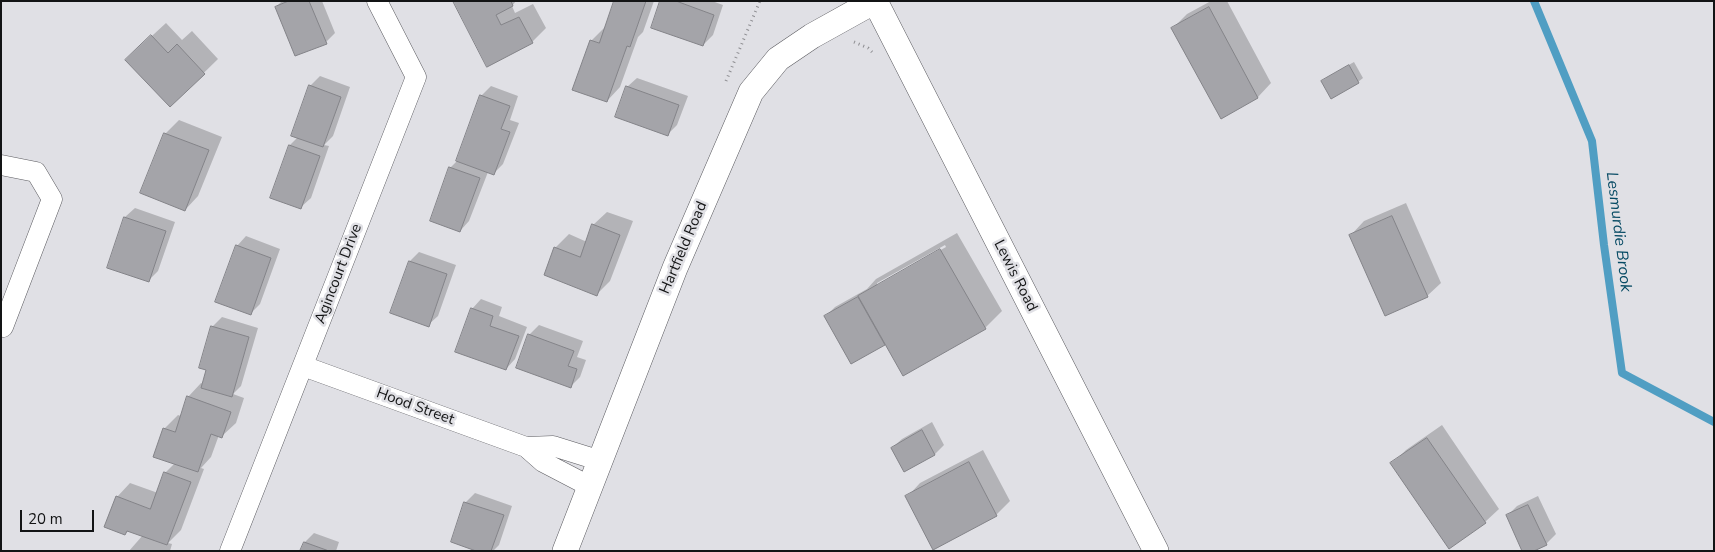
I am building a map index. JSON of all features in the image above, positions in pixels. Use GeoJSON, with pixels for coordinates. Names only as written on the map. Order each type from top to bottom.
{"type":"FeatureCollection","features":[{"type":"Feature","properties":{"kind":"street","name":"Agincourt Drive"},"geometry":{"type":"LineString","coordinates":[[230,551],[416,77],[377,1]]}},
{"type":"Feature","properties":{"kind":"street","name":"Hartfield Road"},"geometry":{"type":"LineString","coordinates":[[565,551],[675,268],[751,92],[778,59],[812,36],[875,1]]}},
{"type":"Feature","properties":{"kind":"street","name":"Lewis Road"},"geometry":{"type":"LineString","coordinates":[[875,1],[1156,551]]}},
{"type":"Feature","properties":{"kind":"street"},"geometry":{"type":"LineString","coordinates":[[1,165],[36,172],[52,199],[3,327]]}},
{"type":"Feature","properties":{"kind":"street","name":"Hood Street"},"geometry":{"type":"LineString","coordinates":[[303,366],[526,447],[543,462],[591,487]]}},
{"type":"Feature","properties":{"kind":"street","name":"Hood Street"},"geometry":{"type":"LineString","coordinates":[[526,447],[553,446],[601,461]]}},
{"type":"Feature","properties":{"kind":"building"},"geometry":{"type":"Polygon","coordinates":[[[289,1],[309,1],[327,44],[295,56],[275,7],[289,1]]]}},
{"type":"Feature","properties":{"kind":"building"},"geometry":{"type":"Polygon","coordinates":[[[453,1],[511,1],[513,6],[496,15],[501,25],[519,17],[533,43],[487,67],[453,1]]]}},
{"type":"Feature","properties":{"kind":"building"},"geometry":{"type":"Polygon","coordinates":[[[614,1],[646,1],[630,47],[627,46],[607,102],[572,90],[590,40],[599,43],[614,1]]]}},
{"type":"Feature","properties":{"kind":"building"},"geometry":{"type":"Polygon","coordinates":[[[660,1],[676,1],[714,15],[703,46],[651,28],[660,1]]]}},
{"type":"Feature","properties":{"kind":"building"},"geometry":{"type":"Polygon","coordinates":[[[1209,7],[1258,98],[1221,119],[1171,28],[1209,7]]]}},
{"type":"Feature","properties":{"kind":"building"},"geometry":{"type":"Polygon","coordinates":[[[151,35],[168,53],[177,44],[205,74],[170,107],[125,60],[151,35]]]}},
{"type":"Feature","properties":{"kind":"building"},"geometry":{"type":"Polygon","coordinates":[[[1349,65],[1359,83],[1331,99],[1321,81],[1349,65]]]}},
{"type":"Feature","properties":{"kind":"building"},"geometry":{"type":"Polygon","coordinates":[[[309,85],[341,97],[323,147],[291,136],[309,85]]]}},
{"type":"Feature","properties":{"kind":"building"},"geometry":{"type":"Polygon","coordinates":[[[626,86],[679,105],[668,136],[615,117],[626,86]]]}},
{"type":"Feature","properties":{"kind":"building"},"geometry":{"type":"Polygon","coordinates":[[[480,95],[510,106],[501,129],[510,132],[494,175],[456,161],[480,95]]]}},
{"type":"Feature","properties":{"kind":"building"},"geometry":{"type":"Polygon","coordinates":[[[164,133],[209,150],[185,211],[140,193],[164,133]]]}},
{"type":"Feature","properties":{"kind":"building"},"geometry":{"type":"Polygon","coordinates":[[[289,145],[320,156],[301,209],[270,198],[289,145]]]}},
{"type":"Feature","properties":{"kind":"building"},"geometry":{"type":"Polygon","coordinates":[[[449,167],[480,178],[460,232],[430,221],[449,167]]]}},
{"type":"Feature","properties":{"kind":"building"},"geometry":{"type":"Polygon","coordinates":[[[1392,216],[1428,297],[1385,316],[1349,235],[1392,216]]]}},
{"type":"Feature","properties":{"kind":"building"},"geometry":{"type":"Polygon","coordinates":[[[124,217],[166,231],[149,282],[107,268],[124,217]]]}},
{"type":"Feature","properties":{"kind":"building"},"geometry":{"type":"Polygon","coordinates":[[[592,224],[620,235],[597,296],[544,275],[554,247],[580,257],[592,224]]]}},
{"type":"Feature","properties":{"kind":"building"},"geometry":{"type":"Polygon","coordinates":[[[236,245],[271,258],[251,315],[215,302],[236,245]]]}},
{"type":"Feature","properties":{"kind":"building"},"geometry":{"type":"Polygon","coordinates":[[[940,249],[986,329],[903,376],[858,296],[940,249]]]}},
{"type":"Feature","properties":{"kind":"building"},"geometry":{"type":"Polygon","coordinates":[[[409,261],[447,274],[429,327],[390,313],[409,261]]]}},
{"type":"Feature","properties":{"kind":"building"},"geometry":{"type":"Polygon","coordinates":[[[858,297],[885,345],[851,364],[824,316],[858,297]]]}},
{"type":"Feature","properties":{"kind":"building"},"geometry":{"type":"Polygon","coordinates":[[[471,308],[493,316],[490,326],[519,336],[506,370],[455,352],[471,308]]]}},
{"type":"Feature","properties":{"kind":"building"},"geometry":{"type":"Polygon","coordinates":[[[211,326],[249,337],[232,397],[201,388],[206,370],[199,368],[211,326]]]}},
{"type":"Feature","properties":{"kind":"building"},"geometry":{"type":"Polygon","coordinates":[[[528,334],[574,351],[568,366],[577,369],[571,388],[516,368],[528,334]]]}},
{"type":"Feature","properties":{"kind":"building"},"geometry":{"type":"Polygon","coordinates":[[[187,396],[231,412],[222,438],[211,434],[198,472],[153,457],[163,428],[175,432],[187,396]]]}},
{"type":"Feature","properties":{"kind":"building"},"geometry":{"type":"Polygon","coordinates":[[[922,430],[935,455],[904,472],[891,448],[922,430]]]}},
{"type":"Feature","properties":{"kind":"building"},"geometry":{"type":"Polygon","coordinates":[[[1427,438],[1486,523],[1449,549],[1390,463],[1427,438]]]}},
{"type":"Feature","properties":{"kind":"building"},"geometry":{"type":"Polygon","coordinates":[[[969,462],[997,516],[933,550],[905,496],[969,462]]]}},
{"type":"Feature","properties":{"kind":"building"},"geometry":{"type":"Polygon","coordinates":[[[164,472],[191,482],[167,545],[127,531],[125,535],[104,527],[116,496],[150,509],[164,472]]]}},
{"type":"Feature","properties":{"kind":"building"},"geometry":{"type":"Polygon","coordinates":[[[464,502],[504,515],[491,551],[476,551],[451,542],[464,502]]]}},
{"type":"Feature","properties":{"kind":"building"},"geometry":{"type":"Polygon","coordinates":[[[1528,505],[1547,545],[1534,551],[1522,551],[1506,515],[1528,505]]]}},
{"type":"Feature","properties":{"kind":"building"},"geometry":{"type":"Polygon","coordinates":[[[304,542],[329,551],[300,551],[304,542]]]}},
{"type":"Feature","properties":{"kind":"waterway","name":"Lesmurdie Brook"},"geometry":{"type":"LineString","coordinates":[[1534,1],[1592,141],[1622,373],[1714,422]]}}]}
